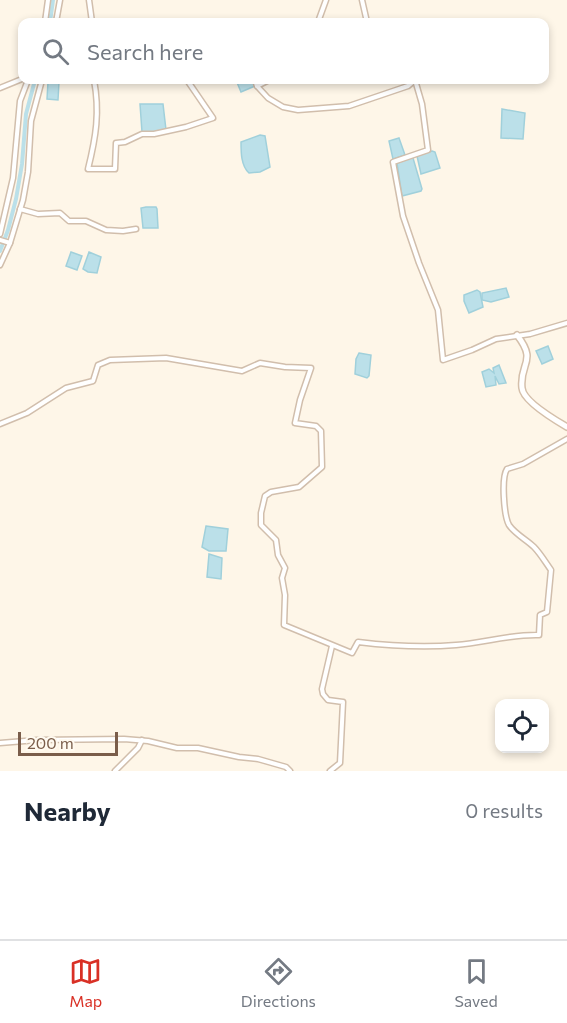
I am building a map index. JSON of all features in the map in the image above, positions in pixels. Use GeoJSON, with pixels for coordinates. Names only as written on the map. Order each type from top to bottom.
{"type":"FeatureCollection","features":[{"type":"Feature","properties":{"kind":"street"},"geometry":{"type":"LineString","coordinates":[[46,18],[48,0]]}},
{"type":"Feature","properties":{"kind":"street"},"geometry":{"type":"LineString","coordinates":[[57,18],[60,0]]}},
{"type":"Feature","properties":{"kind":"street"},"geometry":{"type":"LineString","coordinates":[[89,0],[91,18]]}},
{"type":"Feature","properties":{"kind":"street"},"geometry":{"type":"LineString","coordinates":[[319,18],[326,0]]}},
{"type":"Feature","properties":{"kind":"street"},"geometry":{"type":"LineString","coordinates":[[362,0],[366,18]]}},
{"type":"Feature","properties":{"kind":"street"},"geometry":{"type":"LineString","coordinates":[[0,88],[18,81]]}},
{"type":"Feature","properties":{"kind":"street"},"geometry":{"type":"LineString","coordinates":[[0,234],[13,178],[20,101],[26,84]]}},
{"type":"Feature","properties":{"kind":"street"},"geometry":{"type":"LineString","coordinates":[[0,266],[10,243],[20,209],[28,172],[31,121],[41,84]]}},
{"type":"Feature","properties":{"kind":"street"},"geometry":{"type":"LineString","coordinates":[[95,84],[97,134],[88,169],[115,169],[116,143],[125,142],[142,134],[154,134],[213,118],[190,84]]}},
{"type":"Feature","properties":{"kind":"street"},"geometry":{"type":"LineString","coordinates":[[261,84],[257,86],[268,98],[283,107],[298,110],[349,106],[410,84]]}},
{"type":"Feature","properties":{"kind":"street"},"geometry":{"type":"LineString","coordinates":[[416,84],[422,104],[428,150],[393,162],[403,216],[438,310],[443,360],[496,339],[567,323]]}},
{"type":"Feature","properties":{"kind":"street"},"geometry":{"type":"LineString","coordinates":[[20,209],[38,214],[60,213],[69,221],[86,221],[113,231],[136,229]]}},
{"type":"Feature","properties":{"kind":"street"},"geometry":{"type":"LineString","coordinates":[[0,240],[10,243]]}},
{"type":"Feature","properties":{"kind":"street"},"geometry":{"type":"LineString","coordinates":[[517,335],[527,349],[528,359],[522,379],[522,389],[526,397],[567,427]]}},
{"type":"Feature","properties":{"kind":"street"},"geometry":{"type":"LineString","coordinates":[[0,424],[27,413],[59,395],[66,388],[93,381],[98,365],[110,360],[166,358],[242,371],[260,363],[285,368],[311,368],[295,423],[316,426],[321,431],[322,467],[299,487],[271,492],[265,496],[261,525],[276,540],[278,555],[285,568],[282,578],[285,595],[284,625],[352,653],[358,642],[405,646],[455,645],[523,635],[539,635],[540,615],[547,612],[551,570],[540,558],[536,549],[508,523],[503,476],[507,469],[523,464],[567,439]]}},
{"type":"Feature","properties":{"kind":"street"},"geometry":{"type":"LineString","coordinates":[[330,771],[340,763],[343,702],[328,700],[322,689],[332,646]]}},
{"type":"Feature","properties":{"kind":"street"},"geometry":{"type":"LineString","coordinates":[[0,743],[124,738],[258,759],[286,767],[290,771]]}},
{"type":"Feature","properties":{"kind":"street"},"geometry":{"type":"LineString","coordinates":[[115,771],[138,748],[142,740]]}},
{"type":"Feature","properties":{"kind":"water"},"geometry":{"type":"Polygon","coordinates":[[[48,84],[59,84],[58,100],[47,99],[48,84]]]}},
{"type":"Feature","properties":{"kind":"water"},"geometry":{"type":"Polygon","coordinates":[[[238,84],[254,84],[255,86],[241,92],[238,84]]]}},
{"type":"Feature","properties":{"kind":"water"},"geometry":{"type":"Polygon","coordinates":[[[140,104],[163,104],[166,130],[155,133],[142,132],[140,104]]]}},
{"type":"Feature","properties":{"kind":"water"},"geometry":{"type":"Polygon","coordinates":[[[502,109],[525,113],[523,139],[501,138],[502,109]]]}},
{"type":"Feature","properties":{"kind":"water"},"geometry":{"type":"Polygon","coordinates":[[[260,135],[265,136],[270,167],[260,172],[249,173],[243,163],[241,142],[260,135]]]}},
{"type":"Feature","properties":{"kind":"water"},"geometry":{"type":"Polygon","coordinates":[[[399,138],[405,155],[393,159],[389,141],[399,138]]]}},
{"type":"Feature","properties":{"kind":"water"},"geometry":{"type":"Polygon","coordinates":[[[435,152],[440,168],[421,174],[417,156],[435,152]]]}},
{"type":"Feature","properties":{"kind":"water"},"geometry":{"type":"Polygon","coordinates":[[[413,158],[422,189],[402,196],[397,163],[413,158]]]}},
{"type":"Feature","properties":{"kind":"water"},"geometry":{"type":"Polygon","coordinates":[[[156,207],[158,228],[143,228],[141,208],[156,207]]]}},
{"type":"Feature","properties":{"kind":"water"},"geometry":{"type":"Polygon","coordinates":[[[71,252],[82,256],[77,270],[66,266],[71,252]]]}},
{"type":"Feature","properties":{"kind":"water"},"geometry":{"type":"Polygon","coordinates":[[[89,252],[101,257],[97,273],[83,269],[89,252]]]}},
{"type":"Feature","properties":{"kind":"water"},"geometry":{"type":"Polygon","coordinates":[[[506,288],[509,297],[491,302],[482,300],[482,293],[506,288]]]}},
{"type":"Feature","properties":{"kind":"water"},"geometry":{"type":"Polygon","coordinates":[[[477,290],[480,292],[483,307],[469,313],[464,295],[477,290]]]}},
{"type":"Feature","properties":{"kind":"water"},"geometry":{"type":"Polygon","coordinates":[[[548,346],[553,359],[542,364],[536,351],[548,346]]]}},
{"type":"Feature","properties":{"kind":"water"},"geometry":{"type":"Polygon","coordinates":[[[359,353],[371,355],[367,378],[355,374],[356,359],[359,353]]]}},
{"type":"Feature","properties":{"kind":"water"},"geometry":{"type":"Polygon","coordinates":[[[499,365],[506,383],[499,384],[495,376],[496,385],[486,387],[482,372],[489,369],[494,373],[493,368],[499,365]]]}},
{"type":"Feature","properties":{"kind":"water"},"geometry":{"type":"Polygon","coordinates":[[[206,526],[228,529],[226,551],[209,551],[202,547],[206,526]]]}},
{"type":"Feature","properties":{"kind":"water"},"geometry":{"type":"Polygon","coordinates":[[[209,554],[222,558],[221,579],[207,577],[209,554]]]}},
{"type":"Feature","properties":{"kind":"waterway"},"geometry":{"type":"LineString","coordinates":[[51,18],[53,0]]}},
{"type":"Feature","properties":{"kind":"waterway"},"geometry":{"type":"LineString","coordinates":[[0,251],[16,199],[22,164],[26,114],[34,84]]}}]}
